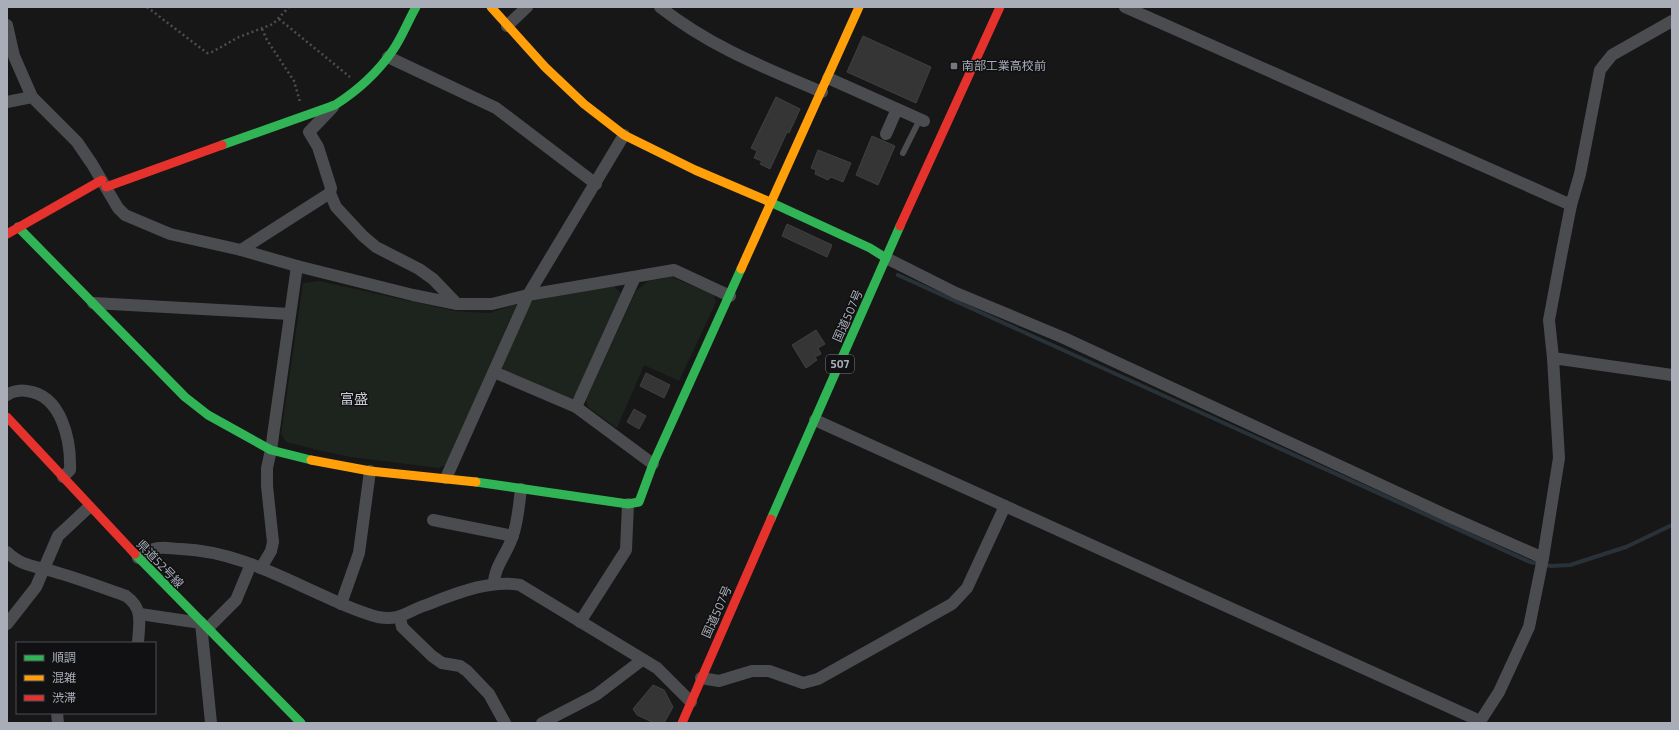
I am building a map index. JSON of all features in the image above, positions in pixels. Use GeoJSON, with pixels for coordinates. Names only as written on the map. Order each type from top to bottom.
{"type":"FeatureCollection","features":[{"type":"Feature","properties":{"kind":"main road"},"geometry":{"type":"LineString","coordinates":[[7,234],[104,184],[161,166],[335,105],[348,97],[361,86],[388,57],[416,7]]}},
{"type":"Feature","properties":{"kind":"main road"},"geometry":{"type":"LineString","coordinates":[[491,7],[545,67],[584,104],[624,135],[694,170],[772,203],[870,248],[886,258]]}},
{"type":"Feature","properties":{"kind":"main road"},"geometry":{"type":"LineString","coordinates":[[18,227],[185,397],[208,415],[272,450],[323,463],[370,471],[446,478],[628,504],[639,502],[654,464],[859,7]]}},
{"type":"Feature","properties":{"kind":"main road","name":"国道507号"},"geometry":{"type":"LineString","coordinates":[[682,723],[886,258],[1000,7]]}},
{"type":"Feature","properties":{"kind":"main road","name":"県道52号線"},"geometry":{"type":"LineString","coordinates":[[7,417],[138,558],[302,723]]}},
{"type":"Feature","properties":{"kind":"street"},"geometry":{"type":"LineString","coordinates":[[507,26],[527,7]]}},
{"type":"Feature","properties":{"kind":"street"},"geometry":{"type":"LineString","coordinates":[[660,7],[676,20],[715,45],[822,92]]}},
{"type":"Feature","properties":{"kind":"street"},"geometry":{"type":"LineString","coordinates":[[1125,7],[1571,205]]}},
{"type":"Feature","properties":{"kind":"street"},"geometry":{"type":"LineString","coordinates":[[815,420],[1480,722],[1499,692],[1529,628],[1543,558],[1558,458],[1553,358],[1549,320],[1571,205],[1580,174],[1600,70],[1612,55],[1672,21]]}},
{"type":"Feature","properties":{"kind":"street"},"geometry":{"type":"LineString","coordinates":[[7,25],[14,56],[32,97],[76,142],[118,208],[125,215],[170,234],[240,250],[413,295],[457,304],[492,304],[528,295],[674,270],[730,296]]}},
{"type":"Feature","properties":{"kind":"street"},"geometry":{"type":"LineString","coordinates":[[388,57],[496,108],[596,184]]}},
{"type":"Feature","properties":{"kind":"street"},"geometry":{"type":"LineString","coordinates":[[828,78],[922,120]]}},
{"type":"Feature","properties":{"kind":"street"},"geometry":{"type":"LineString","coordinates":[[7,102],[32,97]]}},
{"type":"Feature","properties":{"kind":"street"},"geometry":{"type":"LineString","coordinates":[[335,105],[308,132],[320,153],[331,188],[330,194],[336,207],[363,236],[376,247],[419,269],[433,278],[457,304]]}},
{"type":"Feature","properties":{"kind":"street"},"geometry":{"type":"LineString","coordinates":[[886,134],[897,109]]}},
{"type":"Feature","properties":{"kind":"street"},"geometry":{"type":"LineString","coordinates":[[446,478],[528,295],[596,184],[624,135]]}},
{"type":"Feature","properties":{"kind":"street"},"geometry":{"type":"LineString","coordinates":[[240,250],[330,194]]}},
{"type":"Feature","properties":{"kind":"street"},"geometry":{"type":"LineString","coordinates":[[886,258],[956,292],[1064,338],[1448,516],[1543,558]]}},
{"type":"Feature","properties":{"kind":"street"},"geometry":{"type":"LineString","coordinates":[[140,614],[204,626],[236,600],[256,566],[271,550],[273,542],[267,486],[267,468],[272,450],[297,266]]}},
{"type":"Feature","properties":{"kind":"street"},"geometry":{"type":"LineString","coordinates":[[576,407],[635,277]]}},
{"type":"Feature","properties":{"kind":"street"},"geometry":{"type":"LineString","coordinates":[[93,303],[290,314]]}},
{"type":"Feature","properties":{"kind":"street"},"geometry":{"type":"LineString","coordinates":[[1553,358],[1672,375]]}},
{"type":"Feature","properties":{"kind":"street"},"geometry":{"type":"LineString","coordinates":[[494,372],[576,407],[654,464]]}},
{"type":"Feature","properties":{"kind":"street"},"geometry":{"type":"LineString","coordinates":[[7,395],[9,393],[22,390],[34,392],[44,396],[59,414],[71,455],[70,470],[63,477]]}},
{"type":"Feature","properties":{"kind":"street"},"geometry":{"type":"LineString","coordinates":[[341,604],[359,553],[370,471]]}},
{"type":"Feature","properties":{"kind":"street"},"geometry":{"type":"LineString","coordinates":[[494,584],[494,576],[513,536],[521,489]]}},
{"type":"Feature","properties":{"kind":"street"},"geometry":{"type":"LineString","coordinates":[[580,622],[626,550],[628,504]]}},
{"type":"Feature","properties":{"kind":"street"},"geometry":{"type":"LineString","coordinates":[[7,624],[36,587],[58,536],[89,506]]}},
{"type":"Feature","properties":{"kind":"street"},"geometry":{"type":"LineString","coordinates":[[701,678],[719,681],[752,671],[769,671],[803,683],[818,680],[952,604],[967,588],[1005,506]]}},
{"type":"Feature","properties":{"kind":"street"},"geometry":{"type":"LineString","coordinates":[[432,520],[513,536]]}},
{"type":"Feature","properties":{"kind":"street"},"geometry":{"type":"LineString","coordinates":[[138,558],[155,549],[202,550],[222,554],[256,566],[341,604],[378,616],[400,618],[408,612],[436,601],[494,584],[506,583],[520,586],[665,675],[691,702]]}},
{"type":"Feature","properties":{"kind":"street"},"geometry":{"type":"LineString","coordinates":[[7,552],[19,562],[33,568],[43,569],[126,596],[134,602],[140,614],[138,642]]}},
{"type":"Feature","properties":{"kind":"street"},"geometry":{"type":"LineString","coordinates":[[400,618],[402,627],[432,656],[442,663],[460,666],[467,670],[489,694],[505,723]]}},
{"type":"Feature","properties":{"kind":"street"},"geometry":{"type":"LineString","coordinates":[[204,626],[210,718],[221,723]]}},
{"type":"Feature","properties":{"kind":"street"},"geometry":{"type":"LineString","coordinates":[[542,723],[596,695],[642,660]]}},
{"type":"Feature","properties":{"kind":"lane"},"geometry":{"type":"LineString","coordinates":[[903,153],[922,120]]}},
{"type":"Feature","properties":{"kind":"path"},"geometry":{"type":"LineString","coordinates":[[147,7],[207,53],[212,52],[239,37],[262,30],[273,24],[289,7]]}},
{"type":"Feature","properties":{"kind":"path"},"geometry":{"type":"LineString","coordinates":[[279,19],[361,86]]}},
{"type":"Feature","properties":{"kind":"path"},"geometry":{"type":"LineString","coordinates":[[262,30],[294,81],[300,103],[301,117]]}},
{"type":"Feature","properties":{"kind":"shaded area"},"geometry":{"type":"Polygon","coordinates":[[[671,277],[714,295],[716,302],[679,381],[644,365],[617,428],[588,407],[586,400],[636,291],[648,281],[671,277]]]}},
{"type":"Feature","properties":{"kind":"shaded area"},"geometry":{"type":"Polygon","coordinates":[[[319,281],[455,311],[489,313],[517,304],[446,465],[439,468],[351,457],[286,442],[281,434],[303,283],[319,281]]]}},
{"type":"Feature","properties":{"kind":"shaded area"},"geometry":{"type":"Polygon","coordinates":[[[614,286],[622,295],[575,397],[571,399],[505,372],[502,366],[528,307],[534,300],[614,286]]]}},
{"type":"Feature","properties":{"kind":"building"},"geometry":{"type":"Polygon","coordinates":[[[863,36],[931,67],[916,103],[847,72],[863,36]]]}},
{"type":"Feature","properties":{"kind":"building"},"geometry":{"type":"Polygon","coordinates":[[[776,97],[800,109],[789,133],[787,132],[770,169],[760,164],[762,161],[754,158],[757,151],[751,148],[776,97]]]}},
{"type":"Feature","properties":{"kind":"building"},"geometry":{"type":"Polygon","coordinates":[[[872,136],[895,146],[878,185],[856,175],[872,136]]]}},
{"type":"Feature","properties":{"kind":"building"},"geometry":{"type":"Polygon","coordinates":[[[818,150],[851,163],[843,182],[831,177],[828,180],[815,174],[816,170],[811,168],[818,150]]]}},
{"type":"Feature","properties":{"kind":"building"},"geometry":{"type":"Polygon","coordinates":[[[787,224],[832,245],[827,257],[782,236],[787,224]]]}},
{"type":"Feature","properties":{"kind":"building"},"geometry":{"type":"Polygon","coordinates":[[[816,330],[825,344],[818,348],[821,354],[815,357],[817,360],[806,368],[792,345],[816,330]]]}},
{"type":"Feature","properties":{"kind":"building"},"geometry":{"type":"Polygon","coordinates":[[[646,373],[670,385],[664,398],[640,386],[646,373]]]}},
{"type":"Feature","properties":{"kind":"building"},"geometry":{"type":"Polygon","coordinates":[[[634,409],[646,416],[639,429],[627,422],[634,409]]]}},
{"type":"Feature","properties":{"kind":"building"},"geometry":{"type":"Polygon","coordinates":[[[653,685],[664,690],[673,707],[664,723],[654,723],[637,715],[633,709],[653,685]]]}},
{"type":"Feature","properties":{"kind":"waterway"},"geometry":{"type":"LineString","coordinates":[[898,275],[1530,562],[1551,566],[1570,565],[1626,547],[1672,525]]}},
{"type":"Feature","properties":{"kind":"traffic: fast"},"geometry":{"type":"LineString","coordinates":[[222,145],[335,105],[343,100],[381,66],[399,40],[416,7]]}},
{"type":"Feature","properties":{"kind":"traffic: fast"},"geometry":{"type":"LineString","coordinates":[[770,202],[870,248],[886,258]]}},
{"type":"Feature","properties":{"kind":"traffic: fast"},"geometry":{"type":"LineString","coordinates":[[771,519],[900,226]]}},
{"type":"Feature","properties":{"kind":"traffic: fast"},"geometry":{"type":"LineString","coordinates":[[18,227],[185,397],[208,415],[271,450],[311,460]]}},
{"type":"Feature","properties":{"kind":"traffic: fast"},"geometry":{"type":"LineString","coordinates":[[476,482],[628,504],[639,502],[653,464],[741,269]]}},
{"type":"Feature","properties":{"kind":"traffic: fast"},"geometry":{"type":"LineString","coordinates":[[135,554],[301,723]]}},
{"type":"Feature","properties":{"kind":"traffic: slow"},"geometry":{"type":"LineString","coordinates":[[491,7],[545,67],[584,104],[624,135],[695,170],[770,202]]}},
{"type":"Feature","properties":{"kind":"traffic: slow"},"geometry":{"type":"LineString","coordinates":[[741,269],[859,7]]}},
{"type":"Feature","properties":{"kind":"traffic: slow"},"geometry":{"type":"LineString","coordinates":[[311,460],[370,471],[476,482]]}},
{"type":"Feature","properties":{"kind":"traffic: jam"},"geometry":{"type":"LineString","coordinates":[[900,226],[1000,7]]}},
{"type":"Feature","properties":{"kind":"traffic: jam"},"geometry":{"type":"LineString","coordinates":[[106,187],[222,145]]}},
{"type":"Feature","properties":{"kind":"traffic: jam"},"geometry":{"type":"LineString","coordinates":[[7,234],[102,180]]}},
{"type":"Feature","properties":{"kind":"traffic: jam"},"geometry":{"type":"LineString","coordinates":[[7,417],[135,554]]}},
{"type":"Feature","properties":{"kind":"traffic: jam"},"geometry":{"type":"LineString","coordinates":[[682,723],[771,519]]}},
{"type":"Feature","properties":{"kind":"place","name":"南部工業高校前"},"geometry":{"type":"Point","coordinates":[954,66]}},
{"type":"Feature","properties":{"kind":"district","name":"富盛"},"geometry":{"type":"Point","coordinates":[354,399]}}]}
